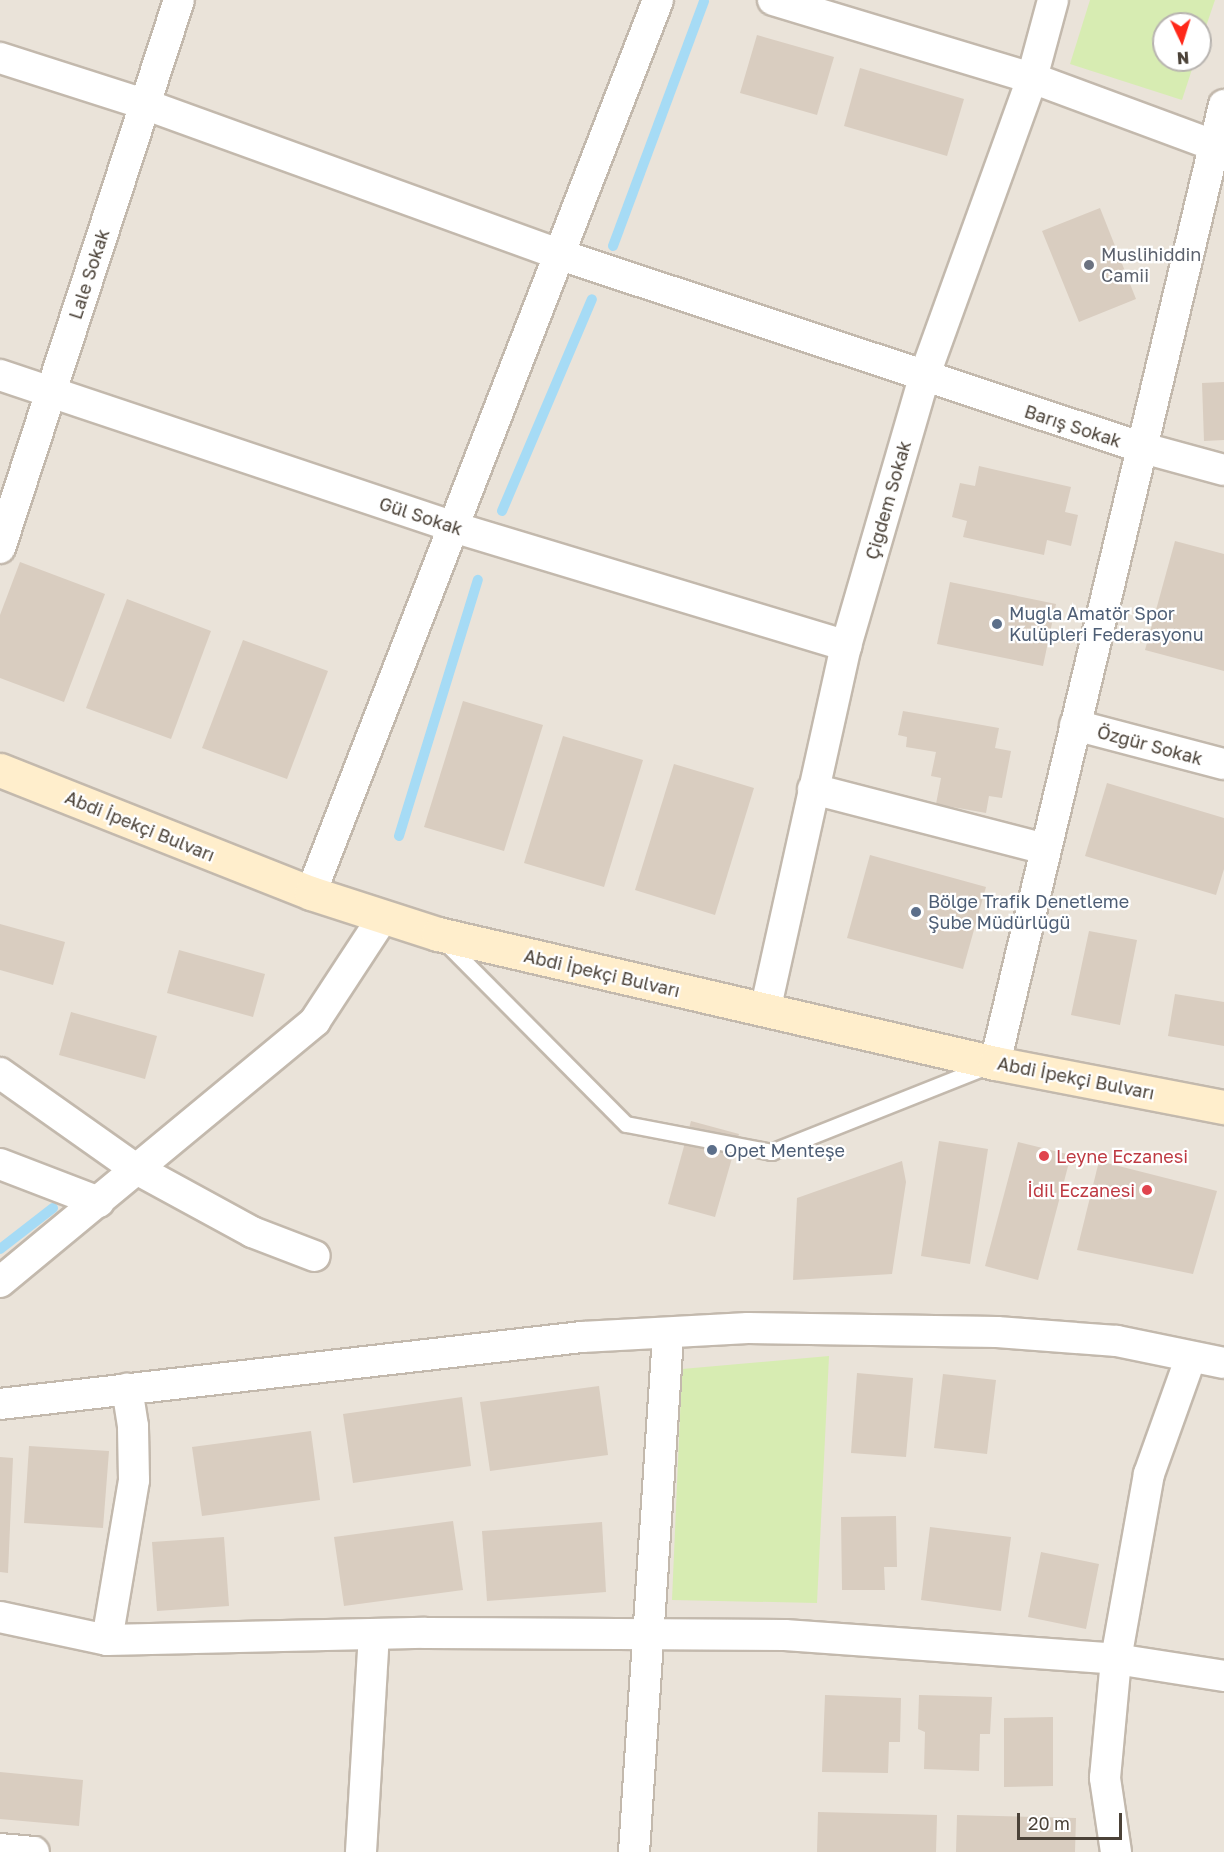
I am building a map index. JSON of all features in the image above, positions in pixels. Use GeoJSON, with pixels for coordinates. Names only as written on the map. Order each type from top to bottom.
{"type":"FeatureCollection","features":[{"type":"Feature","properties":{"kind":"main road","name":"Abdi İpekçi Bulvarı"},"geometry":{"type":"LineString","coordinates":[[0,770],[311,893],[438,934],[995,1063],[1224,1107]]}},
{"type":"Feature","properties":{"kind":"street","name":"Lale Sokak"},"geometry":{"type":"LineString","coordinates":[[0,548],[179,0]]}},
{"type":"Feature","properties":{"kind":"street"},"geometry":{"type":"LineString","coordinates":[[311,893],[658,0]]}},
{"type":"Feature","properties":{"kind":"street"},"geometry":{"type":"LineString","coordinates":[[773,0],[1032,78],[1219,147]]}},
{"type":"Feature","properties":{"kind":"street","name":"Çiğdem Sokak"},"geometry":{"type":"LineString","coordinates":[[765,1011],[846,646],[924,377],[1032,78],[1053,0]]}},
{"type":"Feature","properties":{"kind":"street","name":"Barış Sokak"},"geometry":{"type":"LineString","coordinates":[[0,58],[144,104],[558,254],[924,377],[1143,448],[1224,470]]}},
{"type":"Feature","properties":{"kind":"street"},"geometry":{"type":"LineString","coordinates":[[995,1063],[1075,725],[1219,147],[1224,105]]}},
{"type":"Feature","properties":{"kind":"street","name":"Gül Sokak"},"geometry":{"type":"LineString","coordinates":[[0,375],[453,527],[846,646]]}},
{"type":"Feature","properties":{"kind":"street","name":"Özgür Sokak"},"geometry":{"type":"LineString","coordinates":[[1075,725],[1224,764]]}},
{"type":"Feature","properties":{"kind":"street"},"geometry":{"type":"LineString","coordinates":[[813,789],[1045,849]]}},
{"type":"Feature","properties":{"kind":"street"},"geometry":{"type":"LineString","coordinates":[[0,1282],[99,1202],[133,1167],[315,1021],[383,916]]}},
{"type":"Feature","properties":{"kind":"street"},"geometry":{"type":"LineString","coordinates":[[0,1073],[133,1167],[252,1232],[315,1256]]}},
{"type":"Feature","properties":{"kind":"street"},"geometry":{"type":"LineString","coordinates":[[0,1164],[99,1202]]}},
{"type":"Feature","properties":{"kind":"street"},"geometry":{"type":"LineString","coordinates":[[0,1404],[582,1337],[668,1336],[825,1327],[997,1332],[1118,1341],[1224,1363]]}},
{"type":"Feature","properties":{"kind":"street"},"geometry":{"type":"LineString","coordinates":[[634,1852],[634,1810],[650,1633],[668,1336]]}},
{"type":"Feature","properties":{"kind":"street"},"geometry":{"type":"LineString","coordinates":[[1116,1852],[1105,1779],[1116,1659],[1149,1474],[1191,1357]]}},
{"type":"Feature","properties":{"kind":"street"},"geometry":{"type":"LineString","coordinates":[[108,1640],[134,1480],[133,1426],[126,1388]]}},
{"type":"Feature","properties":{"kind":"street"},"geometry":{"type":"LineString","coordinates":[[0,1617],[108,1640],[374,1635],[650,1633],[785,1635],[1116,1659],[1224,1676]]}},
{"type":"Feature","properties":{"kind":"street"},"geometry":{"type":"LineString","coordinates":[[361,1852],[374,1635]]}},
{"type":"Feature","properties":{"kind":"street"},"geometry":{"type":"LineString","coordinates":[[0,1849],[34,1852]]}},
{"type":"Feature","properties":{"kind":"lane"},"geometry":{"type":"LineString","coordinates":[[438,934],[626,1124],[771,1152],[995,1063]]}},
{"type":"Feature","properties":{"kind":"shaded area"},"geometry":{"type":"Polygon","coordinates":[[[0,0],[1224,0],[1224,1852],[0,1852],[0,0]]]}},
{"type":"Feature","properties":{"kind":"green space"},"geometry":{"type":"Polygon","coordinates":[[[1090,0],[1215,0],[1211,12],[1152,12],[1152,72],[1191,72],[1182,100],[1070,64],[1090,0]]]}},
{"type":"Feature","properties":{"kind":"green space"},"geometry":{"type":"Polygon","coordinates":[[[829,1356],[817,1603],[672,1600],[682,1369],[829,1356]]]}},
{"type":"Feature","properties":{"kind":"building"},"geometry":{"type":"Polygon","coordinates":[[[757,35],[834,57],[817,115],[740,93],[757,35]]]}},
{"type":"Feature","properties":{"kind":"building"},"geometry":{"type":"Polygon","coordinates":[[[860,68],[964,99],[947,156],[844,126],[860,68]]]}},
{"type":"Feature","properties":{"kind":"building","name":"Muslihiddin Camii"},"geometry":{"type":"Polygon","coordinates":[[[1100,208],[1136,299],[1079,322],[1042,231],[1100,208]]]}},
{"type":"Feature","properties":{"kind":"building"},"geometry":{"type":"Polygon","coordinates":[[[1224,382],[1224,440],[1204,441],[1202,383],[1224,382]]]}},
{"type":"Feature","properties":{"kind":"building"},"geometry":{"type":"Polygon","coordinates":[[[979,466],[1071,487],[1065,512],[1078,515],[1071,546],[1047,540],[1044,555],[963,537],[967,521],[952,517],[960,483],[975,486],[979,466]]]}},
{"type":"Feature","properties":{"kind":"building"},"geometry":{"type":"Polygon","coordinates":[[[1175,541],[1224,554],[1224,671],[1145,650],[1175,541]]]}},
{"type":"Feature","properties":{"kind":"building"},"geometry":{"type":"Polygon","coordinates":[[[20,562],[105,594],[64,702],[0,678],[0,615],[20,562]]]}},
{"type":"Feature","properties":{"kind":"building","name":"Muğla Amatör Spor Kulüpleri Federasyonu"},"geometry":{"type":"Polygon","coordinates":[[[950,582],[1056,604],[1043,666],[937,644],[950,582]]]}},
{"type":"Feature","properties":{"kind":"building"},"geometry":{"type":"Polygon","coordinates":[[[127,599],[211,631],[171,739],[86,708],[127,599]]]}},
{"type":"Feature","properties":{"kind":"building"},"geometry":{"type":"Polygon","coordinates":[[[243,640],[328,671],[287,779],[202,748],[243,640]]]}},
{"type":"Feature","properties":{"kind":"building"},"geometry":{"type":"Polygon","coordinates":[[[463,701],[543,725],[504,851],[424,827],[463,701]]]}},
{"type":"Feature","properties":{"kind":"building"},"geometry":{"type":"Polygon","coordinates":[[[903,711],[999,728],[995,748],[1011,751],[1002,798],[989,796],[986,813],[936,804],[941,778],[931,776],[936,752],[906,747],[907,737],[898,735],[903,711]]]}},
{"type":"Feature","properties":{"kind":"building"},"geometry":{"type":"Polygon","coordinates":[[[563,736],[643,760],[604,887],[524,863],[563,736]]]}},
{"type":"Feature","properties":{"kind":"building"},"geometry":{"type":"Polygon","coordinates":[[[674,764],[754,788],[715,915],[635,890],[674,764]]]}},
{"type":"Feature","properties":{"kind":"building"},"geometry":{"type":"Polygon","coordinates":[[[1107,783],[1224,818],[1224,869],[1216,895],[1085,856],[1107,783]]]}},
{"type":"Feature","properties":{"kind":"building","name":"Bölge Trafik Denetleme Şube Müdürlüğü"},"geometry":{"type":"Polygon","coordinates":[[[870,855],[986,887],[963,969],[847,938],[870,855]]]}},
{"type":"Feature","properties":{"kind":"building"},"geometry":{"type":"Polygon","coordinates":[[[0,924],[65,942],[53,985],[0,970],[0,924]]]}},
{"type":"Feature","properties":{"kind":"building"},"geometry":{"type":"Polygon","coordinates":[[[1089,931],[1137,940],[1120,1025],[1071,1015],[1089,931]]]}},
{"type":"Feature","properties":{"kind":"building"},"geometry":{"type":"Polygon","coordinates":[[[179,950],[265,974],[253,1017],[167,993],[179,950]]]}},
{"type":"Feature","properties":{"kind":"building"},"geometry":{"type":"Polygon","coordinates":[[[1175,994],[1224,1002],[1224,1046],[1168,1036],[1175,994]]]}},
{"type":"Feature","properties":{"kind":"building"},"geometry":{"type":"Polygon","coordinates":[[[71,1012],[157,1036],[145,1079],[59,1055],[71,1012]]]}},
{"type":"Feature","properties":{"kind":"building"},"geometry":{"type":"Polygon","coordinates":[[[691,1121],[739,1134],[715,1217],[668,1204],[691,1121]]]}},
{"type":"Feature","properties":{"kind":"building"},"geometry":{"type":"Polygon","coordinates":[[[939,1141],[988,1149],[970,1264],[921,1256],[939,1141]]]}},
{"type":"Feature","properties":{"kind":"building"},"geometry":{"type":"Polygon","coordinates":[[[1018,1142],[1071,1155],[1038,1280],[985,1266],[1018,1142]]]}},
{"type":"Feature","properties":{"kind":"building"},"geometry":{"type":"Polygon","coordinates":[[[902,1161],[906,1182],[892,1274],[793,1280],[797,1198],[902,1161]]]}},
{"type":"Feature","properties":{"kind":"building"},"geometry":{"type":"Polygon","coordinates":[[[1099,1161],[1217,1191],[1193,1274],[1077,1250],[1099,1161]]]}},
{"type":"Feature","properties":{"kind":"building"},"geometry":{"type":"Polygon","coordinates":[[[857,1373],[913,1378],[906,1457],[851,1453],[857,1373]]]}},
{"type":"Feature","properties":{"kind":"building"},"geometry":{"type":"Polygon","coordinates":[[[943,1374],[996,1380],[987,1454],[934,1448],[943,1374]]]}},
{"type":"Feature","properties":{"kind":"building"},"geometry":{"type":"Polygon","coordinates":[[[599,1386],[608,1455],[490,1471],[480,1402],[599,1386]]]}},
{"type":"Feature","properties":{"kind":"building"},"geometry":{"type":"Polygon","coordinates":[[[462,1397],[471,1466],[353,1483],[343,1414],[462,1397]]]}},
{"type":"Feature","properties":{"kind":"building"},"geometry":{"type":"Polygon","coordinates":[[[311,1431],[320,1500],[202,1516],[192,1447],[311,1431]]]}},
{"type":"Feature","properties":{"kind":"building"},"geometry":{"type":"Polygon","coordinates":[[[29,1446],[109,1451],[103,1528],[24,1523],[29,1446]]]}},
{"type":"Feature","properties":{"kind":"building"},"geometry":{"type":"Polygon","coordinates":[[[0,1457],[13,1458],[8,1573],[0,1572],[0,1457]]]}},
{"type":"Feature","properties":{"kind":"building"},"geometry":{"type":"Polygon","coordinates":[[[896,1516],[897,1567],[884,1567],[885,1590],[842,1590],[841,1517],[896,1516]]]}},
{"type":"Feature","properties":{"kind":"building"},"geometry":{"type":"Polygon","coordinates":[[[453,1521],[463,1590],[344,1606],[334,1537],[453,1521]]]}},
{"type":"Feature","properties":{"kind":"building"},"geometry":{"type":"Polygon","coordinates":[[[602,1522],[606,1592],[487,1601],[482,1531],[602,1522]]]}},
{"type":"Feature","properties":{"kind":"building"},"geometry":{"type":"Polygon","coordinates":[[[930,1527],[1011,1537],[1001,1611],[921,1600],[930,1527]]]}},
{"type":"Feature","properties":{"kind":"building"},"geometry":{"type":"Polygon","coordinates":[[[224,1537],[229,1606],[157,1611],[152,1542],[224,1537]]]}},
{"type":"Feature","properties":{"kind":"building"},"geometry":{"type":"Polygon","coordinates":[[[1041,1552],[1099,1564],[1086,1629],[1028,1617],[1041,1552]]]}},
{"type":"Feature","properties":{"kind":"building"},"geometry":{"type":"Polygon","coordinates":[[[825,1695],[901,1698],[900,1742],[889,1742],[888,1773],[822,1772],[825,1695]]]}},
{"type":"Feature","properties":{"kind":"building"},"geometry":{"type":"Polygon","coordinates":[[[919,1695],[992,1697],[990,1734],[980,1734],[979,1771],[924,1769],[925,1732],[918,1729],[919,1695]]]}},
{"type":"Feature","properties":{"kind":"building"},"geometry":{"type":"Polygon","coordinates":[[[1053,1717],[1053,1786],[1004,1787],[1004,1718],[1053,1717]]]}},
{"type":"Feature","properties":{"kind":"building"},"geometry":{"type":"Polygon","coordinates":[[[0,1772],[83,1780],[79,1826],[0,1819],[0,1772]]]}},
{"type":"Feature","properties":{"kind":"building"},"geometry":{"type":"Polygon","coordinates":[[[818,1812],[937,1815],[936,1852],[817,1852],[818,1812]]]}},
{"type":"Feature","properties":{"kind":"building"},"geometry":{"type":"Polygon","coordinates":[[[957,1815],[1076,1818],[1075,1852],[956,1852],[957,1815]]]}},
{"type":"Feature","properties":{"kind":"waterway"},"geometry":{"type":"LineString","coordinates":[[613,246],[704,1]]}},
{"type":"Feature","properties":{"kind":"waterway"},"geometry":{"type":"LineString","coordinates":[[502,511],[592,299]]}},
{"type":"Feature","properties":{"kind":"waterway"},"geometry":{"type":"LineString","coordinates":[[399,836],[478,580]]}},
{"type":"Feature","properties":{"kind":"waterway"},"geometry":{"type":"LineString","coordinates":[[0,1249],[53,1208]]}},
{"type":"Feature","properties":{"kind":"place","name":"Muslihiddin Camii"},"geometry":{"type":"Point","coordinates":[1089,265]}},
{"type":"Feature","properties":{"kind":"place","name":"Muğla Amatör Spor Kulüpleri Federasyonu"},"geometry":{"type":"Point","coordinates":[997,624]}},
{"type":"Feature","properties":{"kind":"place","name":"Bölge Trafik Denetleme Şube Müdürlüğü"},"geometry":{"type":"Point","coordinates":[916,912]}},
{"type":"Feature","properties":{"kind":"place","name":"Opet Menteşe"},"geometry":{"type":"Point","coordinates":[712,1150]}},
{"type":"Feature","properties":{"kind":"place","name":"Leyne Eczanesi"},"geometry":{"type":"Point","coordinates":[1044,1156]}},
{"type":"Feature","properties":{"kind":"place","name":"İdil Eczanesi"},"geometry":{"type":"Point","coordinates":[1147,1190]}}]}
